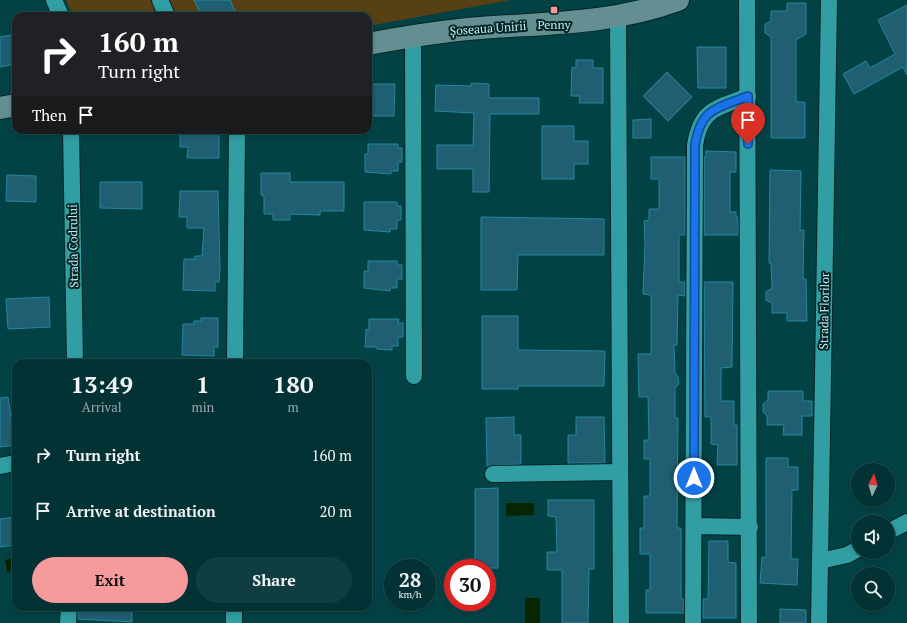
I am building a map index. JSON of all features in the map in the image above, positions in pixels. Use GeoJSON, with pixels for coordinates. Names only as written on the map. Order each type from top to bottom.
{"type":"FeatureCollection","features":[{"type":"Feature","properties":{"kind":"main road","name":"Șoseaua Unirii"},"geometry":{"type":"LineString","coordinates":[[372,43],[467,29],[570,23],[618,17],[678,0]]}},
{"type":"Feature","properties":{"kind":"main road"},"geometry":{"type":"LineString","coordinates":[[0,108],[12,106]]}},
{"type":"Feature","properties":{"kind":"street"},"geometry":{"type":"LineString","coordinates":[[54,0],[59,12]]}},
{"type":"Feature","properties":{"kind":"street"},"geometry":{"type":"LineString","coordinates":[[160,0],[165,12]]}},
{"type":"Feature","properties":{"kind":"street"},"geometry":{"type":"LineString","coordinates":[[747,0],[750,527],[749,623]]}},
{"type":"Feature","properties":{"kind":"street","name":"Strada Florilor"},"geometry":{"type":"LineString","coordinates":[[819,623],[828,0]]}},
{"type":"Feature","properties":{"kind":"street"},"geometry":{"type":"LineString","coordinates":[[618,17],[621,623]]}},
{"type":"Feature","properties":{"kind":"street"},"geometry":{"type":"LineString","coordinates":[[413,36],[414,376]]}},
{"type":"Feature","properties":{"kind":"street"},"geometry":{"type":"LineString","coordinates":[[694,623],[695,145],[697,130],[706,115],[712,110],[748,96]]}},
{"type":"Feature","properties":{"kind":"street","name":"Strada Codrului"},"geometry":{"type":"LineString","coordinates":[[71,134],[75,359]]}},
{"type":"Feature","properties":{"kind":"street"},"geometry":{"type":"LineString","coordinates":[[235,359],[237,134]]}},
{"type":"Feature","properties":{"kind":"street"},"geometry":{"type":"LineString","coordinates":[[0,466],[12,464]]}},
{"type":"Feature","properties":{"kind":"street"},"geometry":{"type":"LineString","coordinates":[[493,474],[620,472]]}},
{"type":"Feature","properties":{"kind":"street"},"geometry":{"type":"LineString","coordinates":[[895,528],[907,522]]}},
{"type":"Feature","properties":{"kind":"street"},"geometry":{"type":"LineString","coordinates":[[694,526],[750,527]]}},
{"type":"Feature","properties":{"kind":"street"},"geometry":{"type":"LineString","coordinates":[[820,560],[847,555],[851,553]]}},
{"type":"Feature","properties":{"kind":"street"},"geometry":{"type":"LineString","coordinates":[[68,623],[69,611]]}},
{"type":"Feature","properties":{"kind":"street"},"geometry":{"type":"LineString","coordinates":[[234,611],[234,623]]}},
{"type":"Feature","properties":{"kind":"shaded area"},"geometry":{"type":"Polygon","coordinates":[[[66,0],[511,0],[372,25],[372,12],[71,12],[66,0]]]}},
{"type":"Feature","properties":{"kind":"shaded area"},"geometry":{"type":"Polygon","coordinates":[[[506,503],[534,503],[534,515],[506,516],[506,503]]]}},
{"type":"Feature","properties":{"kind":"shaded area"},"geometry":{"type":"Polygon","coordinates":[[[12,558],[12,571],[7,572],[5,560],[12,558]]]}},
{"type":"Feature","properties":{"kind":"shaded area"},"geometry":{"type":"Polygon","coordinates":[[[525,598],[540,598],[540,623],[525,623],[525,598]]]}},
{"type":"Feature","properties":{"kind":"building"},"geometry":{"type":"Polygon","coordinates":[[[194,0],[230,0],[235,12],[200,12],[194,0]]]}},
{"type":"Feature","properties":{"kind":"building"},"geometry":{"type":"Polygon","coordinates":[[[787,3],[806,3],[806,34],[796,40],[796,102],[805,102],[805,138],[771,138],[771,37],[765,33],[765,24],[771,21],[771,11],[787,11],[787,3]]]}},
{"type":"Feature","properties":{"kind":"building"},"geometry":{"type":"Polygon","coordinates":[[[907,5],[907,75],[903,67],[854,94],[843,74],[866,61],[870,68],[895,54],[878,20],[907,5]]]}},
{"type":"Feature","properties":{"kind":"building"},"geometry":{"type":"Polygon","coordinates":[[[12,35],[12,65],[0,67],[0,37],[12,35]]]}},
{"type":"Feature","properties":{"kind":"building"},"geometry":{"type":"Polygon","coordinates":[[[697,47],[726,47],[726,88],[698,88],[697,47]]]}},
{"type":"Feature","properties":{"kind":"building"},"geometry":{"type":"Polygon","coordinates":[[[576,60],[593,60],[593,68],[603,68],[603,103],[579,103],[580,96],[571,96],[572,67],[576,68],[576,60]]]}},
{"type":"Feature","properties":{"kind":"building"},"geometry":{"type":"Polygon","coordinates":[[[667,72],[692,97],[668,121],[643,96],[667,72]]]}},
{"type":"Feature","properties":{"kind":"building"},"geometry":{"type":"Polygon","coordinates":[[[471,83],[489,84],[489,98],[539,98],[539,114],[490,114],[489,192],[473,192],[473,169],[437,169],[437,145],[473,145],[474,113],[435,111],[436,85],[471,86],[471,83]]]}},
{"type":"Feature","properties":{"kind":"building"},"geometry":{"type":"Polygon","coordinates":[[[372,84],[395,84],[394,116],[372,116],[372,84]]]}},
{"type":"Feature","properties":{"kind":"building"},"geometry":{"type":"Polygon","coordinates":[[[651,119],[651,138],[633,138],[633,120],[651,119]]]}},
{"type":"Feature","properties":{"kind":"building"},"geometry":{"type":"Polygon","coordinates":[[[542,126],[574,126],[574,141],[588,141],[588,164],[574,164],[574,179],[542,179],[542,126]]]}},
{"type":"Feature","properties":{"kind":"building"},"geometry":{"type":"Polygon","coordinates":[[[180,134],[219,134],[219,158],[187,158],[188,147],[180,147],[180,134]]]}},
{"type":"Feature","properties":{"kind":"building"},"geometry":{"type":"Polygon","coordinates":[[[368,144],[398,144],[398,148],[402,148],[402,162],[398,162],[398,171],[391,171],[391,174],[365,172],[365,154],[368,154],[368,144]]]}},
{"type":"Feature","properties":{"kind":"building"},"geometry":{"type":"Polygon","coordinates":[[[706,151],[736,152],[736,172],[730,172],[730,212],[736,212],[736,217],[738,217],[738,235],[704,235],[704,157],[706,157],[706,151]]]}},
{"type":"Feature","properties":{"kind":"building"},"geometry":{"type":"Polygon","coordinates":[[[651,157],[685,157],[685,235],[679,235],[679,282],[685,282],[685,296],[678,295],[677,345],[674,345],[675,373],[678,377],[679,384],[675,388],[675,418],[678,418],[677,528],[681,528],[681,599],[684,599],[684,613],[646,613],[646,590],[650,590],[650,554],[640,554],[640,528],[644,528],[644,496],[650,496],[650,459],[644,459],[644,440],[649,440],[648,397],[639,397],[638,354],[651,354],[651,295],[643,294],[645,243],[644,221],[649,220],[649,209],[659,209],[659,179],[651,179],[651,157]]]}},
{"type":"Feature","properties":{"kind":"building"},"geometry":{"type":"Polygon","coordinates":[[[770,170],[801,171],[800,230],[804,230],[803,279],[806,279],[807,321],[787,321],[787,313],[772,313],[772,303],[766,300],[766,292],[772,288],[771,263],[769,263],[770,170]]]}},
{"type":"Feature","properties":{"kind":"building"},"geometry":{"type":"Polygon","coordinates":[[[261,173],[290,173],[290,182],[344,182],[344,211],[320,211],[320,215],[290,214],[290,220],[273,220],[273,214],[264,214],[264,196],[261,195],[261,173]]]}},
{"type":"Feature","properties":{"kind":"building"},"geometry":{"type":"Polygon","coordinates":[[[7,175],[36,176],[36,202],[6,201],[7,175]]]}},
{"type":"Feature","properties":{"kind":"building"},"geometry":{"type":"Polygon","coordinates":[[[100,182],[142,182],[142,209],[100,208],[100,182]]]}},
{"type":"Feature","properties":{"kind":"building"},"geometry":{"type":"Polygon","coordinates":[[[180,191],[218,191],[220,270],[219,282],[215,282],[215,291],[183,290],[184,259],[195,259],[195,256],[202,256],[204,228],[187,228],[187,217],[179,217],[180,191]]]}},
{"type":"Feature","properties":{"kind":"building"},"geometry":{"type":"Polygon","coordinates":[[[364,202],[397,202],[397,206],[401,206],[401,220],[397,220],[397,229],[390,229],[390,232],[364,230],[364,202]]]}},
{"type":"Feature","properties":{"kind":"building"},"geometry":{"type":"Polygon","coordinates":[[[481,217],[604,219],[604,255],[518,255],[517,290],[481,290],[481,217]]]}},
{"type":"Feature","properties":{"kind":"building"},"geometry":{"type":"Polygon","coordinates":[[[368,261],[397,261],[397,265],[402,265],[402,279],[397,279],[397,288],[390,288],[390,291],[364,288],[364,271],[368,271],[368,261]]]}},
{"type":"Feature","properties":{"kind":"building"},"geometry":{"type":"Polygon","coordinates":[[[704,282],[733,282],[732,367],[721,368],[721,401],[734,401],[734,425],[737,425],[737,465],[717,465],[718,445],[711,444],[711,417],[705,417],[704,282]]]}},
{"type":"Feature","properties":{"kind":"building"},"geometry":{"type":"Polygon","coordinates":[[[49,297],[50,327],[8,329],[6,299],[49,297]]]}},
{"type":"Feature","properties":{"kind":"building"},"geometry":{"type":"Polygon","coordinates":[[[482,316],[518,316],[518,350],[605,351],[604,386],[518,386],[518,389],[482,389],[482,316]]]}},
{"type":"Feature","properties":{"kind":"building"},"geometry":{"type":"Polygon","coordinates":[[[201,318],[218,318],[218,347],[214,347],[214,356],[182,355],[183,324],[194,324],[194,321],[201,321],[201,318]]]}},
{"type":"Feature","properties":{"kind":"building"},"geometry":{"type":"Polygon","coordinates":[[[369,319],[399,319],[398,323],[403,323],[403,337],[398,337],[398,346],[392,346],[392,350],[377,349],[377,347],[365,347],[366,329],[369,330],[369,319]]]}},
{"type":"Feature","properties":{"kind":"building"},"geometry":{"type":"Polygon","coordinates":[[[768,391],[803,391],[803,401],[812,401],[812,416],[802,416],[802,435],[783,435],[784,425],[767,425],[767,416],[763,412],[763,404],[768,400],[768,391]]]}},
{"type":"Feature","properties":{"kind":"building"},"geometry":{"type":"Polygon","coordinates":[[[8,397],[12,424],[12,445],[0,447],[0,398],[8,397]]]}},
{"type":"Feature","properties":{"kind":"building"},"geometry":{"type":"Polygon","coordinates":[[[514,417],[514,435],[521,435],[521,464],[487,466],[486,418],[514,417]]]}},
{"type":"Feature","properties":{"kind":"building"},"geometry":{"type":"Polygon","coordinates":[[[576,417],[604,417],[605,463],[568,463],[568,435],[576,435],[576,417]]]}},
{"type":"Feature","properties":{"kind":"building"},"geometry":{"type":"Polygon","coordinates":[[[766,458],[788,458],[788,467],[798,467],[798,490],[792,490],[791,559],[798,559],[797,585],[760,583],[762,557],[766,558],[766,458]]]}},
{"type":"Feature","properties":{"kind":"building"},"geometry":{"type":"Polygon","coordinates":[[[498,488],[498,568],[496,568],[496,559],[475,559],[475,489],[498,488]]]}},
{"type":"Feature","properties":{"kind":"building"},"geometry":{"type":"Polygon","coordinates":[[[548,500],[594,500],[594,569],[589,569],[588,623],[562,623],[562,570],[547,570],[547,552],[557,552],[556,517],[548,516],[548,500]]]}},
{"type":"Feature","properties":{"kind":"building"},"geometry":{"type":"Polygon","coordinates":[[[12,518],[12,546],[0,547],[0,519],[12,518]]]}},
{"type":"Feature","properties":{"kind":"building"},"geometry":{"type":"Polygon","coordinates":[[[709,541],[728,541],[728,562],[736,563],[736,618],[703,618],[703,599],[708,599],[709,541]]]}},
{"type":"Feature","properties":{"kind":"building"},"geometry":{"type":"Polygon","coordinates":[[[780,609],[806,610],[806,623],[780,623],[780,609]]]}},
{"type":"Feature","properties":{"kind":"building"},"geometry":{"type":"Polygon","coordinates":[[[78,611],[132,611],[132,622],[78,619],[78,611]]]}},
{"type":"Feature","properties":{"kind":"place","name":"Penny"},"geometry":{"type":"Point","coordinates":[554,10]}},
{"type":"Feature","properties":{"kind":"route"},"geometry":{"type":"LineString","coordinates":[[694,478],[695,145],[697,130],[701,121],[712,110],[748,96],[748,144]]}}]}
